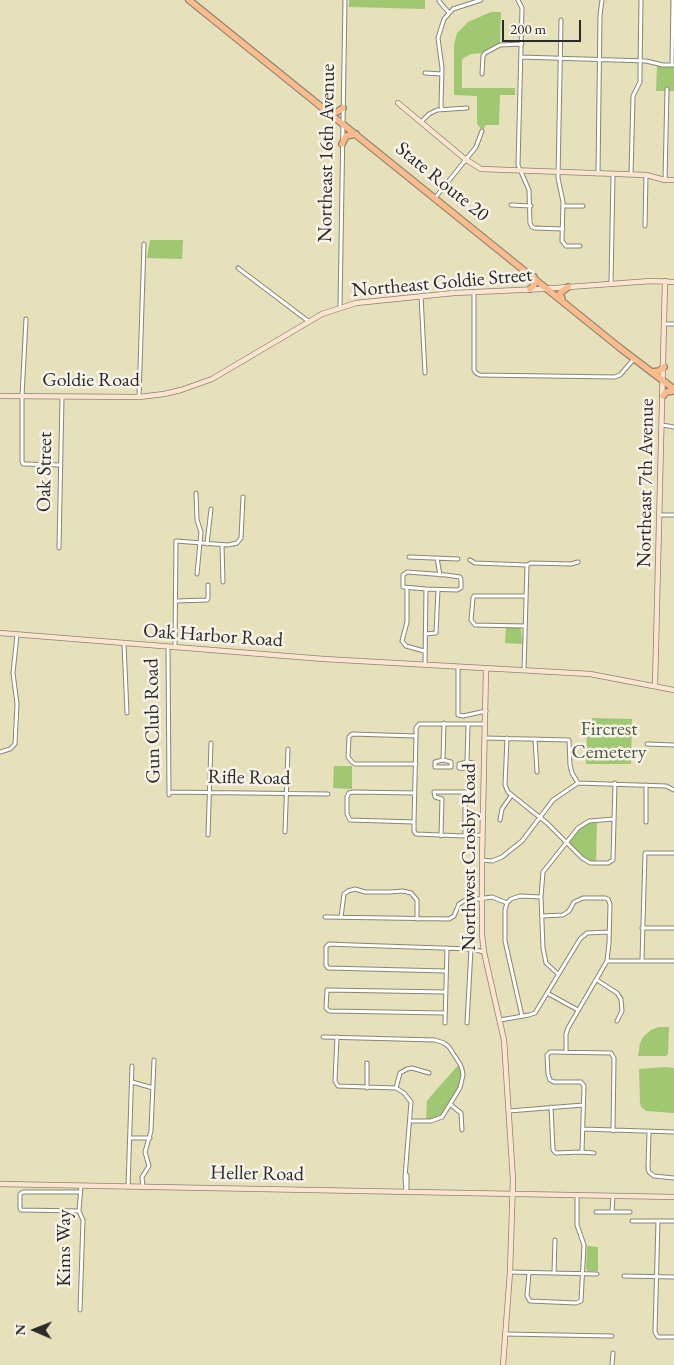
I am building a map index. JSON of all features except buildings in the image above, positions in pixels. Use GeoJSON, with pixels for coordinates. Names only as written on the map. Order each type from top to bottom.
{"type":"FeatureCollection","features":[{"type":"Feature","properties":{"kind":"main road","name":"State Route 20"},"geometry":{"type":"LineString","coordinates":[[189,0],[674,390]]}},
{"type":"Feature","properties":{"kind":"main road"},"geometry":{"type":"LineString","coordinates":[[331,113],[343,108]]}},
{"type":"Feature","properties":{"kind":"main road"},"geometry":{"type":"LineString","coordinates":[[342,144],[346,136],[356,134]]}},
{"type":"Feature","properties":{"kind":"main road"},"geometry":{"type":"LineString","coordinates":[[530,289],[534,285],[534,277]]}},
{"type":"Feature","properties":{"kind":"main road"},"geometry":{"type":"LineString","coordinates":[[563,301],[560,293],[568,287]]}},
{"type":"Feature","properties":{"kind":"main road"},"geometry":{"type":"LineString","coordinates":[[652,372],[660,371],[664,367]]}},
{"type":"Feature","properties":{"kind":"main road"},"geometry":{"type":"LineString","coordinates":[[663,396],[666,392],[674,390]]}},
{"type":"Feature","properties":{"kind":"street","name":"Northeast 16th Avenue"},"geometry":{"type":"LineString","coordinates":[[340,307],[345,0]]}},
{"type":"Feature","properties":{"kind":"street"},"geometry":{"type":"LineString","coordinates":[[442,109],[442,74],[438,38],[444,19],[456,8],[481,0]]}},
{"type":"Feature","properties":{"kind":"street"},"geometry":{"type":"LineString","coordinates":[[518,0],[522,8],[518,165],[529,190],[531,206],[530,223],[532,227],[563,229]]}},
{"type":"Feature","properties":{"kind":"street"},"geometry":{"type":"LineString","coordinates":[[598,174],[602,0]]}},
{"type":"Feature","properties":{"kind":"street"},"geometry":{"type":"LineString","coordinates":[[631,175],[634,96],[640,82],[641,0]]}},
{"type":"Feature","properties":{"kind":"street"},"geometry":{"type":"LineString","coordinates":[[521,57],[640,61],[673,65],[673,0]]}},
{"type":"Feature","properties":{"kind":"street"},"geometry":{"type":"LineString","coordinates":[[439,1],[449,13]]}},
{"type":"Feature","properties":{"kind":"street"},"geometry":{"type":"LineString","coordinates":[[561,20],[558,172],[563,206],[563,244],[566,246],[580,246]]}},
{"type":"Feature","properties":{"kind":"street"},"geometry":{"type":"LineString","coordinates":[[482,74],[485,52],[500,45],[522,44]]}},
{"type":"Feature","properties":{"kind":"street"},"geometry":{"type":"LineString","coordinates":[[426,73],[442,74]]}},
{"type":"Feature","properties":{"kind":"street"},"geometry":{"type":"LineString","coordinates":[[664,180],[667,89]]}},
{"type":"Feature","properties":{"kind":"street"},"geometry":{"type":"LineString","coordinates":[[398,103],[422,121],[465,159],[481,169],[646,175],[664,180],[674,180]]}},
{"type":"Feature","properties":{"kind":"street"},"geometry":{"type":"LineString","coordinates":[[422,121],[429,114],[442,109],[466,108]]}},
{"type":"Feature","properties":{"kind":"street"},"geometry":{"type":"LineString","coordinates":[[435,198],[476,147],[482,131]]}},
{"type":"Feature","properties":{"kind":"street"},"geometry":{"type":"LineString","coordinates":[[611,284],[613,174]]}},
{"type":"Feature","properties":{"kind":"street"},"geometry":{"type":"LineString","coordinates":[[645,226],[646,175]]}},
{"type":"Feature","properties":{"kind":"street"},"geometry":{"type":"LineString","coordinates":[[511,205],[531,206]]}},
{"type":"Feature","properties":{"kind":"street"},"geometry":{"type":"LineString","coordinates":[[563,206],[582,206]]}},
{"type":"Feature","properties":{"kind":"street"},"geometry":{"type":"LineString","coordinates":[[139,397],[144,244]]}},
{"type":"Feature","properties":{"kind":"street"},"geometry":{"type":"LineString","coordinates":[[238,268],[308,321]]}},
{"type":"Feature","properties":{"kind":"street","name":"Northeast 7th Avenue"},"geometry":{"type":"LineString","coordinates":[[656,686],[665,281]]}},
{"type":"Feature","properties":{"kind":"street","name":"Northeast Goldie Street"},"geometry":{"type":"LineString","coordinates":[[181,390],[212,379],[308,321],[340,307],[372,300],[474,292],[674,282]]}},
{"type":"Feature","properties":{"kind":"street"},"geometry":{"type":"LineString","coordinates":[[474,292],[474,370],[480,375],[615,377],[620,375],[634,359]]}},
{"type":"Feature","properties":{"kind":"street"},"geometry":{"type":"LineString","coordinates":[[421,296],[425,373]]}},
{"type":"Feature","properties":{"kind":"street"},"geometry":{"type":"LineString","coordinates":[[26,319],[22,396],[23,464],[61,465]]}},
{"type":"Feature","properties":{"kind":"street"},"geometry":{"type":"LineString","coordinates":[[665,324],[674,324]]}},
{"type":"Feature","properties":{"kind":"street","name":"Goldie Road"},"geometry":{"type":"LineString","coordinates":[[0,396],[139,397],[181,390]]}},
{"type":"Feature","properties":{"kind":"street","name":"Oak Street"},"geometry":{"type":"LineString","coordinates":[[59,548],[62,397]]}},
{"type":"Feature","properties":{"kind":"street"},"geometry":{"type":"LineString","coordinates":[[662,426],[674,427]]}},
{"type":"Feature","properties":{"kind":"street"},"geometry":{"type":"LineString","coordinates":[[196,493],[197,520],[201,532],[197,574]]}},
{"type":"Feature","properties":{"kind":"street"},"geometry":{"type":"LineString","coordinates":[[223,582],[222,545],[234,545],[239,541],[243,515],[243,497]]}},
{"type":"Feature","properties":{"kind":"street"},"geometry":{"type":"LineString","coordinates":[[208,544],[211,509]]}},
{"type":"Feature","properties":{"kind":"street"},"geometry":{"type":"LineString","coordinates":[[660,515],[674,515]]}},
{"type":"Feature","properties":{"kind":"street","name":"Gun Club Road"},"geometry":{"type":"LineString","coordinates":[[175,647],[176,541],[222,545]]}},
{"type":"Feature","properties":{"kind":"street"},"geometry":{"type":"LineString","coordinates":[[409,557],[458,559]]}},
{"type":"Feature","properties":{"kind":"street"},"geometry":{"type":"LineString","coordinates":[[438,558],[440,575]]}},
{"type":"Feature","properties":{"kind":"street"},"geometry":{"type":"LineString","coordinates":[[470,560],[475,563],[527,565],[531,563],[571,564],[578,562]]}},
{"type":"Feature","properties":{"kind":"street"},"geometry":{"type":"LineString","coordinates":[[524,671],[527,565]]}},
{"type":"Feature","properties":{"kind":"street"},"geometry":{"type":"LineString","coordinates":[[405,572],[460,577],[462,585],[457,590],[407,588],[402,585],[405,572]]}},
{"type":"Feature","properties":{"kind":"street"},"geometry":{"type":"LineString","coordinates":[[175,601],[207,600],[208,585]]}},
{"type":"Feature","properties":{"kind":"street"},"geometry":{"type":"LineString","coordinates":[[407,588],[407,622],[402,641],[406,646],[424,651]]}},
{"type":"Feature","properties":{"kind":"street"},"geometry":{"type":"LineString","coordinates":[[425,664],[426,589]]}},
{"type":"Feature","properties":{"kind":"street"},"geometry":{"type":"LineString","coordinates":[[425,634],[436,633],[438,590]]}},
{"type":"Feature","properties":{"kind":"street"},"geometry":{"type":"LineString","coordinates":[[525,626],[475,625],[471,620],[474,596],[526,596]]}},
{"type":"Feature","properties":{"kind":"street","name":"Oak Harbor Road"},"geometry":{"type":"LineString","coordinates":[[0,633],[324,659],[590,674],[674,690]]}},
{"type":"Feature","properties":{"kind":"street"},"geometry":{"type":"LineString","coordinates":[[0,752],[10,749],[15,744],[17,704],[13,673],[16,635]]}},
{"type":"Feature","properties":{"kind":"street"},"geometry":{"type":"LineString","coordinates":[[124,644],[127,712]]}},
{"type":"Feature","properties":{"kind":"street","name":"Gun Club Road"},"geometry":{"type":"LineString","coordinates":[[168,647],[169,794]]}},
{"type":"Feature","properties":{"kind":"street"},"geometry":{"type":"LineString","coordinates":[[458,667],[458,715],[486,711]]}},
{"type":"Feature","properties":{"kind":"street","name":"Northwest Crosby Road"},"geometry":{"type":"LineString","coordinates":[[486,669],[482,835],[482,936],[504,1040],[514,1193],[503,1365]]}},
{"type":"Feature","properties":{"kind":"street"},"geometry":{"type":"LineString","coordinates":[[443,760],[444,723]]}},
{"type":"Feature","properties":{"kind":"street"},"geometry":{"type":"LineString","coordinates":[[482,835],[441,836],[416,834],[414,831],[416,728],[419,724],[485,724]]}},
{"type":"Feature","properties":{"kind":"street"},"geometry":{"type":"LineString","coordinates":[[467,762],[468,725]]}},
{"type":"Feature","properties":{"kind":"street"},"geometry":{"type":"LineString","coordinates":[[416,736],[352,734],[349,740],[348,757],[355,764],[416,764]]}},
{"type":"Feature","properties":{"kind":"street"},"geometry":{"type":"LineString","coordinates":[[485,738],[569,740],[570,765],[578,783]]}},
{"type":"Feature","properties":{"kind":"street"},"geometry":{"type":"LineString","coordinates":[[506,738],[506,785],[511,796],[539,817],[585,861],[593,864],[611,862],[613,860],[615,784]]}},
{"type":"Feature","properties":{"kind":"street"},"geometry":{"type":"LineString","coordinates":[[535,739],[537,772]]}},
{"type":"Feature","properties":{"kind":"street"},"geometry":{"type":"LineString","coordinates":[[208,835],[212,743]]}},
{"type":"Feature","properties":{"kind":"street"},"geometry":{"type":"LineString","coordinates":[[647,744],[674,745]]}},
{"type":"Feature","properties":{"kind":"street"},"geometry":{"type":"LineString","coordinates":[[285,832],[288,749]]}},
{"type":"Feature","properties":{"kind":"street"},"geometry":{"type":"LineString","coordinates":[[443,760],[451,762],[452,766],[437,768],[434,766],[435,762],[443,760]]}},
{"type":"Feature","properties":{"kind":"street"},"geometry":{"type":"LineString","coordinates":[[467,762],[474,763],[475,767],[459,768],[459,764],[467,762]]}},
{"type":"Feature","properties":{"kind":"street"},"geometry":{"type":"LineString","coordinates":[[482,860],[502,857],[522,840],[553,800],[578,783],[666,786],[674,790]]}},
{"type":"Feature","properties":{"kind":"street"},"geometry":{"type":"LineString","coordinates":[[646,785],[646,822]]}},
{"type":"Feature","properties":{"kind":"street"},"geometry":{"type":"LineString","coordinates":[[414,822],[352,820],[346,814],[347,797],[351,792],[415,794]]}},
{"type":"Feature","properties":{"kind":"street"},"geometry":{"type":"LineString","coordinates":[[441,836],[442,799],[435,796],[434,792],[472,792],[474,797],[467,798],[465,801],[465,836]]}},
{"type":"Feature","properties":{"kind":"street","name":"Rifle Road"},"geometry":{"type":"LineString","coordinates":[[169,794],[328,794]]}},
{"type":"Feature","properties":{"kind":"street"},"geometry":{"type":"LineString","coordinates":[[500,820],[502,809],[511,796]]}},
{"type":"Feature","properties":{"kind":"street"},"geometry":{"type":"LineString","coordinates":[[558,974],[546,963],[543,948],[542,877],[546,867],[578,828],[589,821],[614,819]]}},
{"type":"Feature","properties":{"kind":"street"},"geometry":{"type":"LineString","coordinates":[[642,960],[645,853],[674,853]]}},
{"type":"Feature","properties":{"kind":"street"},"geometry":{"type":"LineString","coordinates":[[341,917],[344,894],[348,890],[355,889],[376,892],[411,892],[416,900],[417,918]]}},
{"type":"Feature","properties":{"kind":"street"},"geometry":{"type":"LineString","coordinates":[[522,1016],[505,941],[505,910],[507,903],[511,899],[520,896],[541,897]]}},
{"type":"Feature","properties":{"kind":"street"},"geometry":{"type":"LineString","coordinates":[[325,917],[449,919],[456,914],[462,902],[482,897],[496,898],[507,903]]}},
{"type":"Feature","properties":{"kind":"street"},"geometry":{"type":"LineString","coordinates":[[542,916],[566,914],[578,899],[605,898],[610,904],[607,961],[566,1032],[566,1052]]}},
{"type":"Feature","properties":{"kind":"street"},"geometry":{"type":"LineString","coordinates":[[642,928],[674,928]]}},
{"type":"Feature","properties":{"kind":"street"},"geometry":{"type":"LineString","coordinates":[[500,1020],[535,1013],[584,934],[590,932],[609,932]]}},
{"type":"Feature","properties":{"kind":"street"},"geometry":{"type":"LineString","coordinates":[[445,971],[328,968],[326,965],[326,947],[329,944],[471,949],[484,952]]}},
{"type":"Feature","properties":{"kind":"street"},"geometry":{"type":"LineString","coordinates":[[445,1023],[447,948]]}},
{"type":"Feature","properties":{"kind":"street"},"geometry":{"type":"LineString","coordinates":[[467,1023],[471,949]]}},
{"type":"Feature","properties":{"kind":"street"},"geometry":{"type":"LineString","coordinates":[[607,961],[674,960]]}},
{"type":"Feature","properties":{"kind":"street"},"geometry":{"type":"LineString","coordinates":[[597,980],[617,993],[621,999],[622,1012],[617,1021]]}},
{"type":"Feature","properties":{"kind":"street"},"geometry":{"type":"LineString","coordinates":[[445,992],[327,990],[326,1000],[326,1008],[329,1011],[445,1013]]}},
{"type":"Feature","properties":{"kind":"street"},"geometry":{"type":"LineString","coordinates":[[548,992],[578,1010]]}},
{"type":"Feature","properties":{"kind":"street"},"geometry":{"type":"LineString","coordinates":[[322,1037],[435,1040],[444,1043],[460,1064],[463,1075],[460,1088],[451,1105],[437,1120],[410,1121]]}},
{"type":"Feature","properties":{"kind":"street"},"geometry":{"type":"LineString","coordinates":[[336,1037],[336,1084],[339,1087],[396,1088],[404,1093],[411,1102],[407,1174],[405,1178],[406,1192]]}},
{"type":"Feature","properties":{"kind":"street"},"geometry":{"type":"LineString","coordinates":[[582,1152],[583,1083],[554,1082],[550,1080],[548,1077],[548,1053],[609,1053],[614,1056],[613,1131]]}},
{"type":"Feature","properties":{"kind":"street"},"geometry":{"type":"LineString","coordinates":[[143,1187],[142,1177],[149,1166],[145,1152],[150,1138],[154,1060]]}},
{"type":"Feature","properties":{"kind":"street"},"geometry":{"type":"LineString","coordinates":[[367,1063],[367,1088]]}},
{"type":"Feature","properties":{"kind":"street"},"geometry":{"type":"LineString","coordinates":[[128,1187],[132,1066]]}},
{"type":"Feature","properties":{"kind":"street"},"geometry":{"type":"LineString","coordinates":[[396,1088],[400,1073],[404,1070],[412,1068],[428,1073]]}},
{"type":"Feature","properties":{"kind":"street"},"geometry":{"type":"LineString","coordinates":[[132,1082],[153,1088]]}},
{"type":"Feature","properties":{"kind":"street"},"geometry":{"type":"LineString","coordinates":[[509,1111],[583,1104]]}},
{"type":"Feature","properties":{"kind":"street"},"geometry":{"type":"LineString","coordinates":[[451,1105],[461,1113],[462,1130]]}},
{"type":"Feature","properties":{"kind":"street"},"geometry":{"type":"LineString","coordinates":[[550,1107],[552,1148],[554,1151],[594,1153]]}},
{"type":"Feature","properties":{"kind":"street"},"geometry":{"type":"LineString","coordinates":[[583,1129],[674,1132]]}},
{"type":"Feature","properties":{"kind":"street"},"geometry":{"type":"LineString","coordinates":[[649,1132],[649,1172],[654,1176],[674,1178]]}},
{"type":"Feature","properties":{"kind":"street"},"geometry":{"type":"LineString","coordinates":[[130,1138],[150,1138]]}},
{"type":"Feature","properties":{"kind":"street","name":"Heller Road"},"geometry":{"type":"LineString","coordinates":[[0,1184],[674,1196]]}},
{"type":"Feature","properties":{"kind":"street","name":"Kims Way"},"geometry":{"type":"LineString","coordinates":[[80,1310],[83,1220],[80,1211],[81,1186]]}},
{"type":"Feature","properties":{"kind":"street"},"geometry":{"type":"LineString","coordinates":[[80,1192],[23,1192],[20,1194],[20,1208],[21,1210],[80,1211]]}},
{"type":"Feature","properties":{"kind":"street"},"geometry":{"type":"LineString","coordinates":[[529,1273],[527,1296],[530,1301],[576,1303],[582,1299],[584,1246],[577,1224],[577,1194]]}},
{"type":"Feature","properties":{"kind":"street"},"geometry":{"type":"LineString","coordinates":[[612,1212],[613,1195]]}},
{"type":"Feature","properties":{"kind":"street"},"geometry":{"type":"LineString","coordinates":[[596,1212],[630,1212]]}},
{"type":"Feature","properties":{"kind":"street"},"geometry":{"type":"LineString","coordinates":[[632,1221],[674,1221]]}},
{"type":"Feature","properties":{"kind":"street"},"geometry":{"type":"LineString","coordinates":[[658,1221],[656,1334],[658,1337],[674,1337]]}},
{"type":"Feature","properties":{"kind":"street"},"geometry":{"type":"LineString","coordinates":[[554,1273],[555,1240]]}},
{"type":"Feature","properties":{"kind":"street"},"geometry":{"type":"LineString","coordinates":[[510,1272],[597,1274]]}},
{"type":"Feature","properties":{"kind":"street"},"geometry":{"type":"LineString","coordinates":[[624,1276],[674,1276]]}},
{"type":"Feature","properties":{"kind":"street"},"geometry":{"type":"LineString","coordinates":[[505,1334],[612,1336]]}},
{"type":"Feature","properties":{"kind":"street"},"geometry":{"type":"LineString","coordinates":[[612,1353],[612,1365]]}},
{"type":"Feature","properties":{"kind":"green space"},"geometry":{"type":"Polygon","coordinates":[[[349,0],[425,0],[425,9],[349,7],[349,0]]]}},
{"type":"Feature","properties":{"kind":"green space"},"geometry":{"type":"Polygon","coordinates":[[[491,12],[501,12],[500,45],[485,53],[471,54],[462,59],[462,88],[515,88],[515,95],[500,95],[499,125],[486,125],[482,131],[477,123],[477,96],[454,95],[454,45],[457,33],[468,22],[491,12]]]}},
{"type":"Feature","properties":{"kind":"green space"},"geometry":{"type":"Polygon","coordinates":[[[657,66],[674,67],[674,91],[656,91],[657,66]]]}},
{"type":"Feature","properties":{"kind":"green space"},"geometry":{"type":"Polygon","coordinates":[[[150,240],[183,240],[182,259],[147,258],[150,240]]]}},
{"type":"Feature","properties":{"kind":"green space"},"geometry":{"type":"Polygon","coordinates":[[[506,627],[521,628],[522,644],[505,643],[506,627]]]}},
{"type":"Feature","properties":{"kind":"green space","name":"Fircrest Cemetery"},"geometry":{"type":"Polygon","coordinates":[[[592,718],[632,719],[631,764],[586,764],[587,723],[592,723],[592,718]]]}},
{"type":"Feature","properties":{"kind":"green space"},"geometry":{"type":"Polygon","coordinates":[[[334,766],[352,766],[352,789],[333,788],[334,766]]]}},
{"type":"Feature","properties":{"kind":"green space"},"geometry":{"type":"Polygon","coordinates":[[[597,820],[596,864],[590,863],[567,843],[583,824],[597,820]]]}},
{"type":"Feature","properties":{"kind":"green space"},"geometry":{"type":"Polygon","coordinates":[[[659,1027],[669,1027],[668,1054],[666,1056],[638,1056],[640,1043],[644,1036],[651,1030],[659,1027]]]}},
{"type":"Feature","properties":{"kind":"green space"},"geometry":{"type":"Polygon","coordinates":[[[460,1063],[462,1082],[442,1117],[426,1121],[427,1101],[460,1063]]]}},
{"type":"Feature","properties":{"kind":"green space"},"geometry":{"type":"Polygon","coordinates":[[[674,1068],[674,1113],[646,1111],[641,1107],[640,1103],[639,1069],[674,1068]]]}},
{"type":"Feature","properties":{"kind":"green space"},"geometry":{"type":"Polygon","coordinates":[[[587,1246],[598,1247],[598,1271],[588,1271],[586,1269],[587,1246]]]}}]}
